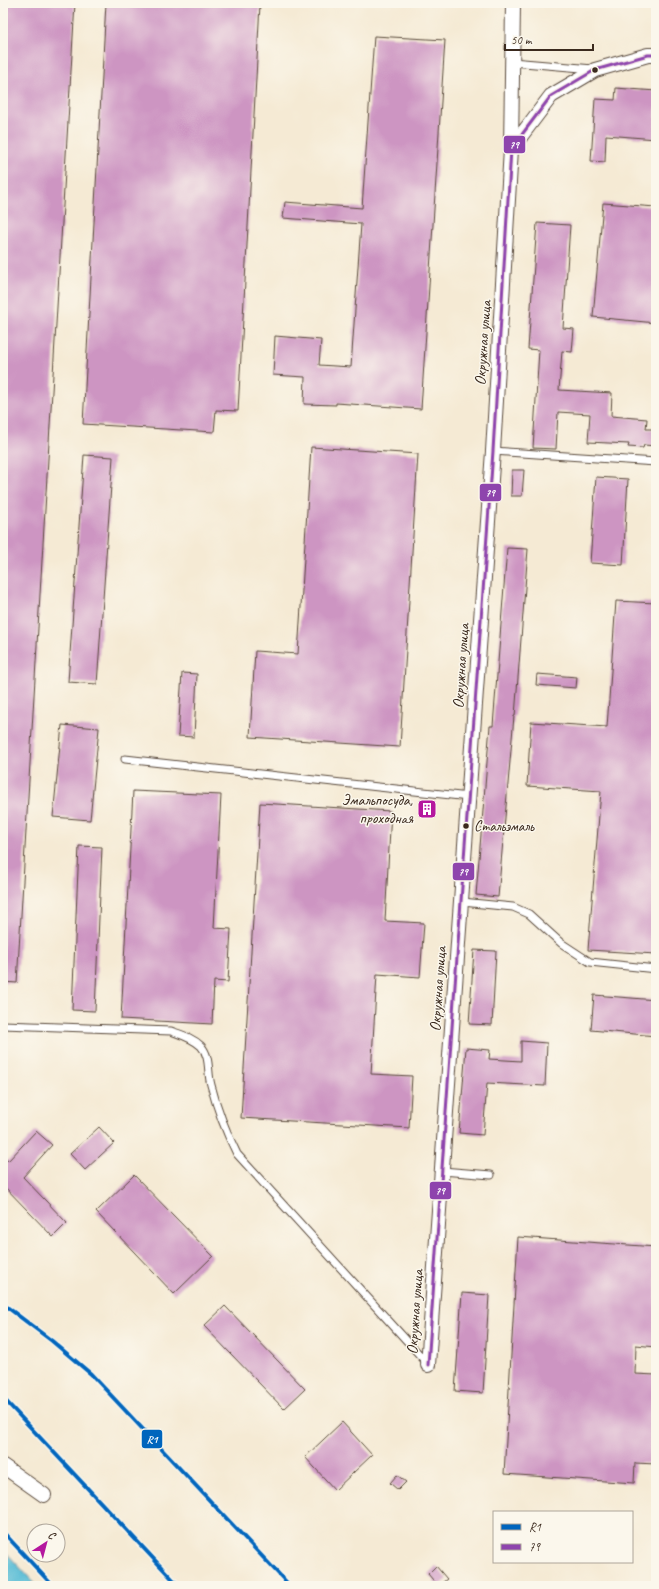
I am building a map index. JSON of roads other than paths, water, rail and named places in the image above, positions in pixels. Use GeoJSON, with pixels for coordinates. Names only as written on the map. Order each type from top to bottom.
{"type":"FeatureCollection","features":[{"type":"Feature","properties":{"kind":"street","name":"Окружная улица"},"geometry":{"type":"LineString","coordinates":[[428,1365],[493,451],[511,149],[513,3]]}},
{"type":"Feature","properties":{"kind":"street"},"geometry":{"type":"LineString","coordinates":[[511,149],[552,96],[595,70],[648,55],[656,55]]}},
{"type":"Feature","properties":{"kind":"street"},"geometry":{"type":"LineString","coordinates":[[3,1466],[44,1495]]}},
{"type":"Feature","properties":{"kind":"lane"},"geometry":{"type":"LineString","coordinates":[[512,62],[595,70]]}},
{"type":"Feature","properties":{"kind":"lane"},"geometry":{"type":"LineString","coordinates":[[493,451],[656,462]]}},
{"type":"Feature","properties":{"kind":"lane"},"geometry":{"type":"LineString","coordinates":[[125,759],[469,797]]}},
{"type":"Feature","properties":{"kind":"lane"},"geometry":{"type":"LineString","coordinates":[[462,902],[513,907],[529,914],[561,942],[590,962],[656,969]]}},
{"type":"Feature","properties":{"kind":"lane"},"geometry":{"type":"LineString","coordinates":[[3,1025],[171,1031],[192,1039],[202,1047],[209,1063],[210,1083],[225,1130],[237,1154],[428,1365]]}},
{"type":"Feature","properties":{"kind":"lane"},"geometry":{"type":"LineString","coordinates":[[442,1171],[491,1175]]}},
{"type":"Feature","properties":{"kind":"water"},"geometry":{"type":"Polygon","coordinates":[[[3,1549],[37,1586],[3,1586],[3,1549]]]}},
{"type":"Feature","properties":{"kind":"place","name":"Эмальпосуда, проходная"},"geometry":{"type":"Point","coordinates":[427,809]}},
{"type":"Feature","properties":{"kind":"place","name":"Стальэмаль"},"geometry":{"type":"Point","coordinates":[466,826]}}]}
